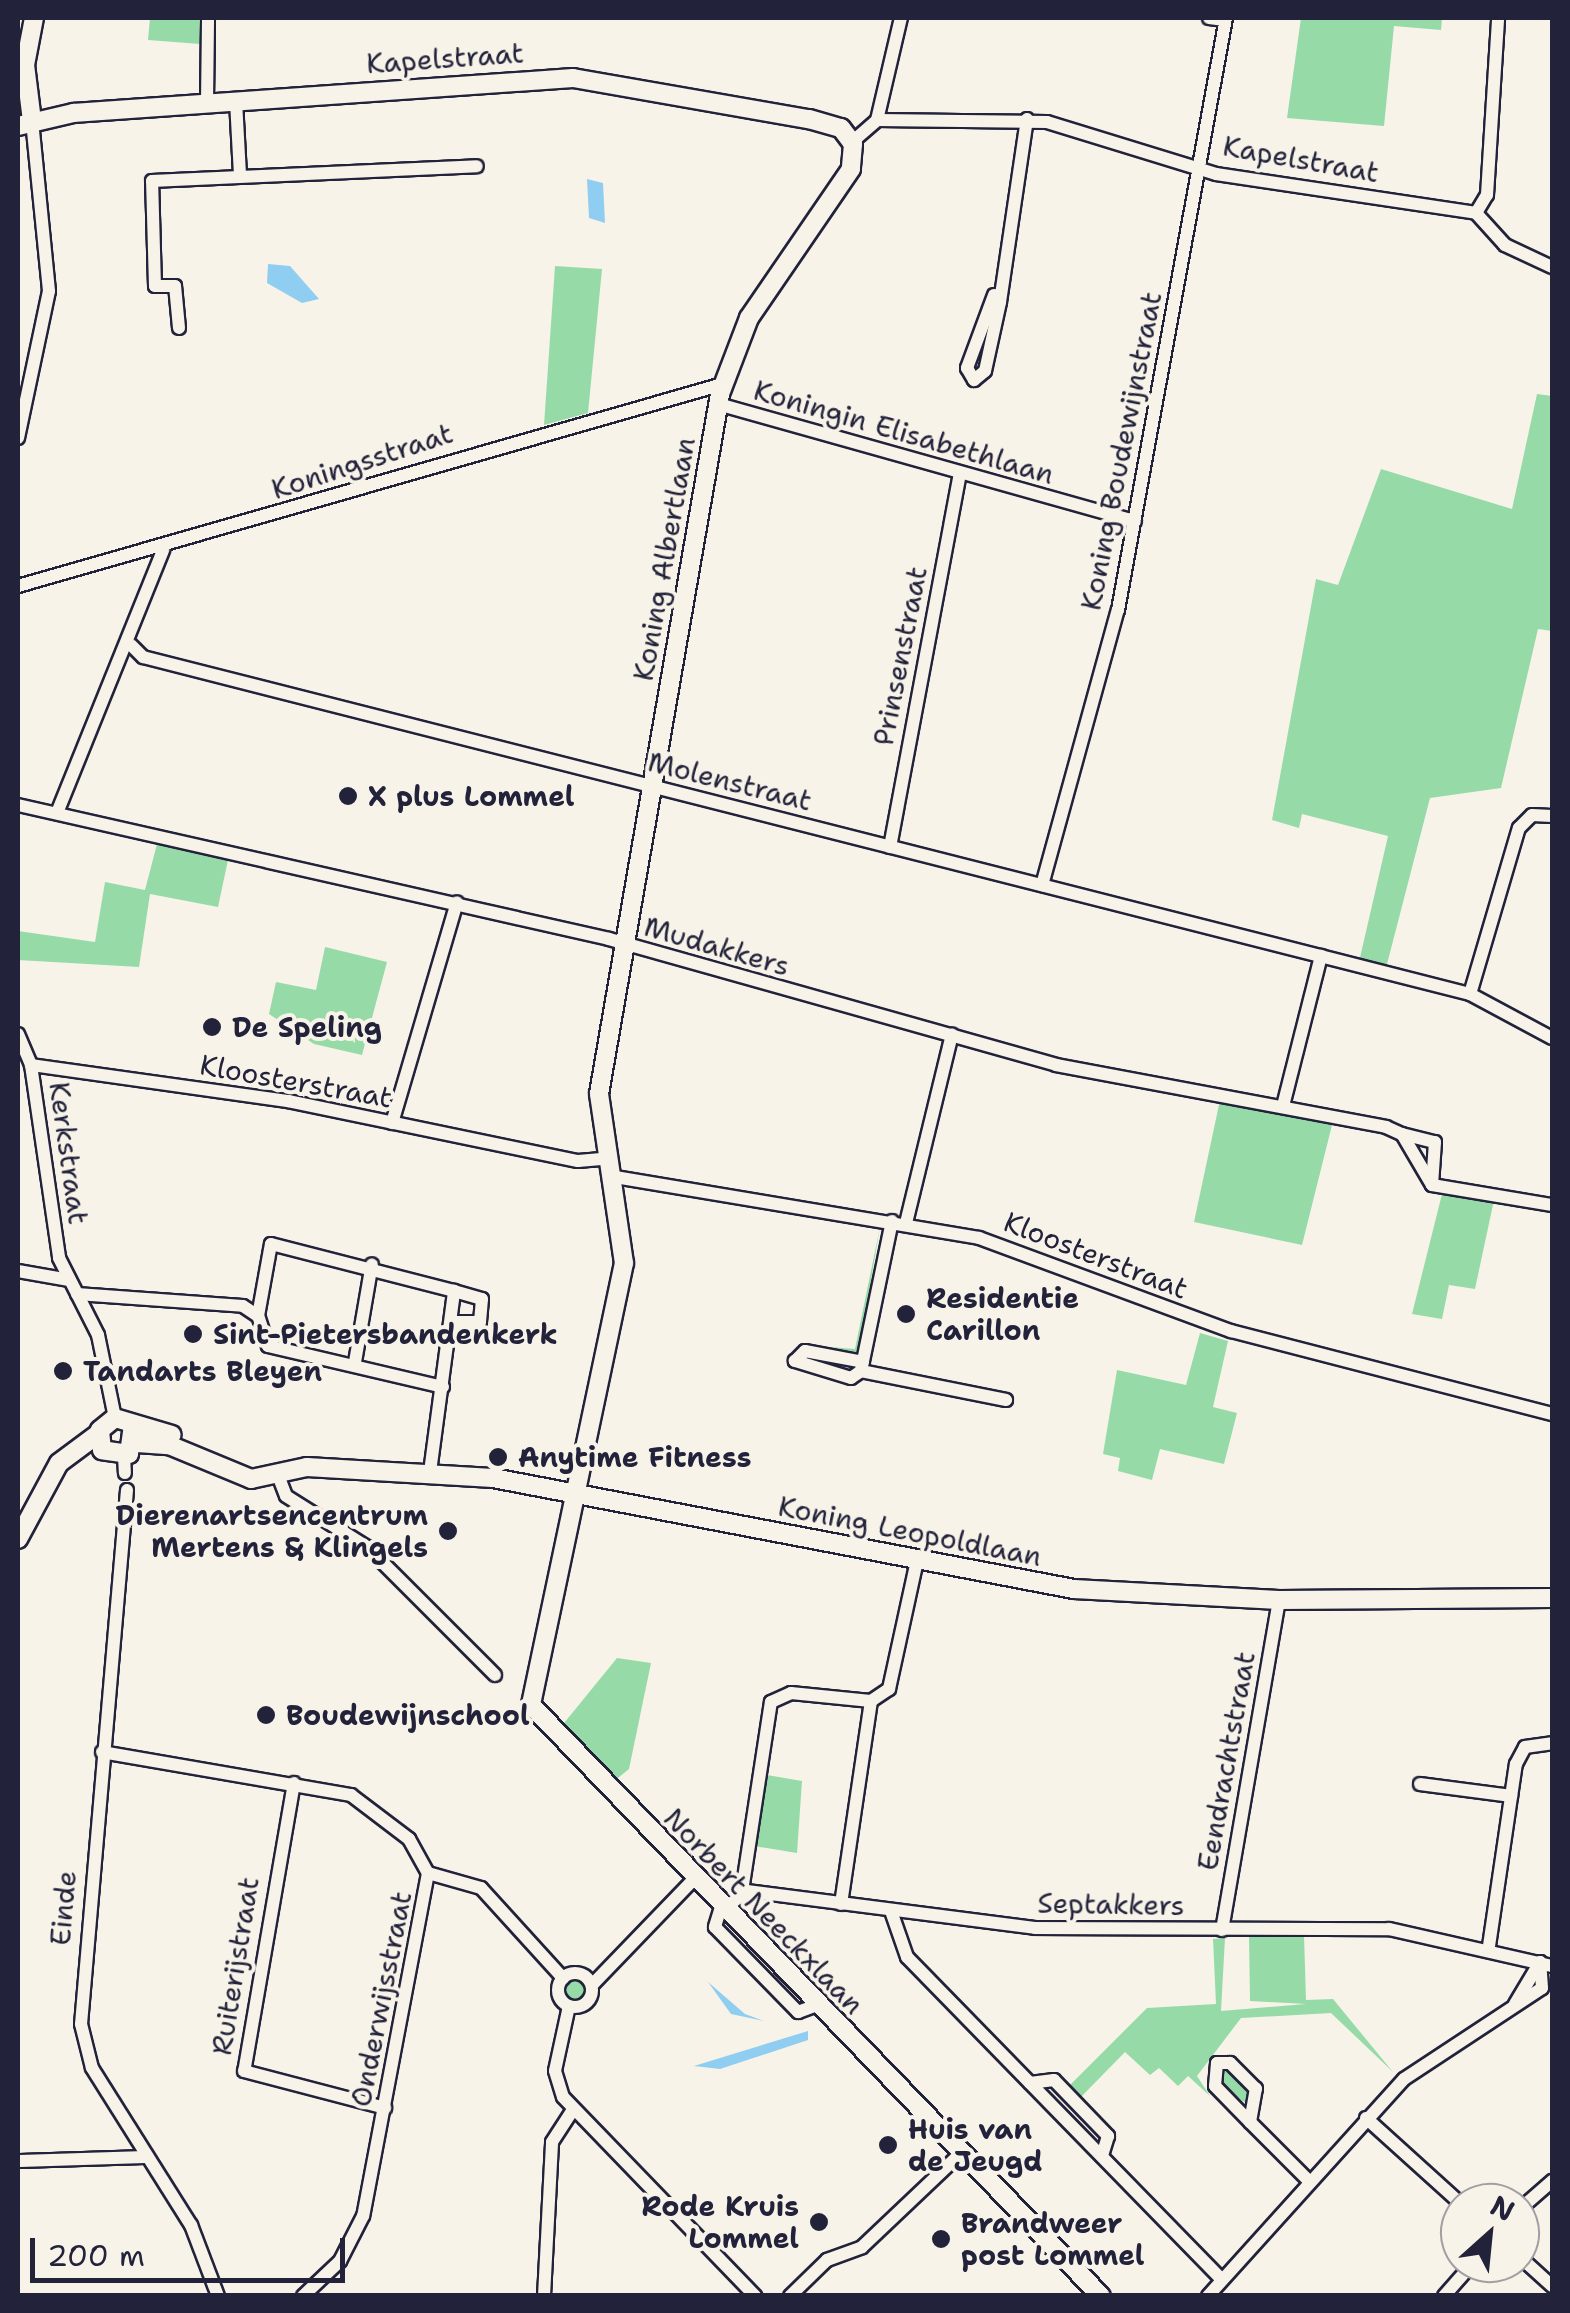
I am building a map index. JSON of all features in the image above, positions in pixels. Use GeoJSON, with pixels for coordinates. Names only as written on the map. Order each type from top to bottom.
{"type":"FeatureCollection","features":[{"type":"Feature","properties":{"kind":"main road"},"geometry":{"type":"LineString","coordinates":[[25,123],[25,66],[34,18]]}},
{"type":"Feature","properties":{"kind":"main road","name":"Kapelstraat"},"geometry":{"type":"LineString","coordinates":[[25,123],[236,101],[589,79],[810,118],[852,142]]}},
{"type":"Feature","properties":{"kind":"main road","name":"Koning Albertlaan"},"geometry":{"type":"LineString","coordinates":[[530,1705],[624,1262],[600,1094],[718,404],[760,296],[851,169],[852,142]]}},
{"type":"Feature","properties":{"kind":"main road"},"geometry":{"type":"LineString","coordinates":[[100,1442],[115,1418]]}},
{"type":"Feature","properties":{"kind":"main road"},"geometry":{"type":"LineString","coordinates":[[115,1418],[130,1449]]}},
{"type":"Feature","properties":{"kind":"main road"},"geometry":{"type":"LineString","coordinates":[[18,1540],[68,1452],[100,1442],[130,1449],[192,1449],[271,1476]]}},
{"type":"Feature","properties":{"kind":"main road","name":"Koning Leopoldlaan"},"geometry":{"type":"LineString","coordinates":[[271,1476],[307,1467],[430,1472],[573,1494],[916,1561],[1106,1592],[1279,1600],[1552,1598]]}},
{"type":"Feature","properties":{"kind":"main road","name":"Norbert Neeckxlaan"},"geometry":{"type":"LineString","coordinates":[[530,1705],[1101,2296]]}},
{"type":"Feature","properties":{"kind":"street"},"geometry":{"type":"LineString","coordinates":[[208,18],[208,104]]}},
{"type":"Feature","properties":{"kind":"street"},"geometry":{"type":"LineString","coordinates":[[852,142],[877,120],[901,18]]}},
{"type":"Feature","properties":{"kind":"street","name":"Koning Boudewijnstraat"},"geometry":{"type":"LineString","coordinates":[[1042,886],[1135,521],[1226,19],[1209,18]]}},
{"type":"Feature","properties":{"kind":"street"},"geometry":{"type":"LineString","coordinates":[[1498,18],[1487,195],[1476,213],[1505,245],[1552,267]]}},
{"type":"Feature","properties":{"kind":"street"},"geometry":{"type":"LineString","coordinates":[[236,101],[240,175]]}},
{"type":"Feature","properties":{"kind":"street"},"geometry":{"type":"LineString","coordinates":[[994,295],[967,368],[974,380],[985,372],[994,295],[1028,119]]}},
{"type":"Feature","properties":{"kind":"street","name":"Kapelstraat"},"geometry":{"type":"LineString","coordinates":[[877,120],[1028,119],[1198,168],[1476,213]]}},
{"type":"Feature","properties":{"kind":"street"},"geometry":{"type":"LineString","coordinates":[[18,438],[49,291],[25,123]]}},
{"type":"Feature","properties":{"kind":"street"},"geometry":{"type":"LineString","coordinates":[[179,328],[175,286],[155,286],[150,184],[240,175],[477,166]]}},
{"type":"Feature","properties":{"kind":"street","name":"Koningsstraat"},"geometry":{"type":"LineString","coordinates":[[18,586],[163,550],[723,384]]}},
{"type":"Feature","properties":{"kind":"street","name":"Koningin Elisabethlaan"},"geometry":{"type":"LineString","coordinates":[[718,404],[1135,521]]}},
{"type":"Feature","properties":{"kind":"street","name":"Prinsenstraat"},"geometry":{"type":"LineString","coordinates":[[890,847],[960,474]]}},
{"type":"Feature","properties":{"kind":"street"},"geometry":{"type":"LineString","coordinates":[[57,813],[131,645],[163,550]]}},
{"type":"Feature","properties":{"kind":"street","name":"Molenstraat"},"geometry":{"type":"LineString","coordinates":[[131,645],[143,656],[1470,994],[1552,1038]]}},
{"type":"Feature","properties":{"kind":"street","name":"Mudakkers"},"geometry":{"type":"LineString","coordinates":[[18,804],[457,902],[952,1035],[1436,1142],[1432,1185]]}},
{"type":"Feature","properties":{"kind":"street"},"geometry":{"type":"LineString","coordinates":[[1470,994],[1520,828],[1532,815],[1552,816]]}},
{"type":"Feature","properties":{"kind":"street"},"geometry":{"type":"LineString","coordinates":[[392,1123],[457,902]]}},
{"type":"Feature","properties":{"kind":"street"},"geometry":{"type":"LineString","coordinates":[[1282,1106],[1321,956]]}},
{"type":"Feature","properties":{"kind":"street","name":"Kerkstraat"},"geometry":{"type":"LineString","coordinates":[[18,1034],[26,1059],[50,1213],[69,1280],[98,1335],[115,1418]]}},
{"type":"Feature","properties":{"kind":"street"},"geometry":{"type":"LineString","coordinates":[[952,1035],[862,1367],[1006,1400]]}},
{"type":"Feature","properties":{"kind":"street","name":"Kloosterstraat"},"geometry":{"type":"LineString","coordinates":[[26,1059],[578,1160],[610,1158]]}},
{"type":"Feature","properties":{"kind":"street"},"geometry":{"type":"LineString","coordinates":[[1402,1134],[1432,1185],[1552,1205]]}},
{"type":"Feature","properties":{"kind":"street","name":"Kloosterstraat"},"geometry":{"type":"LineString","coordinates":[[614,1177],[899,1222],[1031,1253],[1232,1330],[1552,1414]]}},
{"type":"Feature","properties":{"kind":"street"},"geometry":{"type":"LineString","coordinates":[[442,1387],[355,1362],[268,1346],[258,1316],[271,1244],[372,1264],[398,1281],[479,1296],[486,1310],[473,1325],[452,1322]]}},
{"type":"Feature","properties":{"kind":"street"},"geometry":{"type":"LineString","coordinates":[[355,1362],[372,1264]]}},
{"type":"Feature","properties":{"kind":"street"},"geometry":{"type":"LineString","coordinates":[[18,1271],[69,1280]]}},
{"type":"Feature","properties":{"kind":"street"},"geometry":{"type":"LineString","coordinates":[[430,1472],[454,1291]]}},
{"type":"Feature","properties":{"kind":"street"},"geometry":{"type":"LineString","coordinates":[[77,1294],[243,1306],[258,1316]]}},
{"type":"Feature","properties":{"kind":"street"},"geometry":{"type":"LineString","coordinates":[[271,1476],[286,1496],[367,1547],[495,1676]]}},
{"type":"Feature","properties":{"kind":"street","name":"Einde"},"geometry":{"type":"LineString","coordinates":[[127,1490],[81,2024],[92,2068],[195,2233],[218,2296]]}},
{"type":"Feature","properties":{"kind":"street"},"geometry":{"type":"LineString","coordinates":[[841,1904],[871,1700],[897,1676],[916,1561]]}},
{"type":"Feature","properties":{"kind":"street","name":"Eendrachtstraat"},"geometry":{"type":"LineString","coordinates":[[1222,1930],[1279,1600]]}},
{"type":"Feature","properties":{"kind":"street"},"geometry":{"type":"LineString","coordinates":[[722,1908],[742,1891],[771,1702],[791,1693],[871,1700]]}},
{"type":"Feature","properties":{"kind":"street"},"geometry":{"type":"LineString","coordinates":[[1489,1946],[1520,1754],[1552,1743]]}},
{"type":"Feature","properties":{"kind":"street","name":"Onderwijsstraat"},"geometry":{"type":"LineString","coordinates":[[102,1752],[294,1783],[381,1812],[428,1873],[358,2232],[303,2296]]}},
{"type":"Feature","properties":{"kind":"street","name":"Ruiterijstraat"},"geometry":{"type":"LineString","coordinates":[[294,1783],[244,2072],[385,2108]]}},
{"type":"Feature","properties":{"kind":"street"},"geometry":{"type":"LineString","coordinates":[[1420,1784],[1511,1796]]}},
{"type":"Feature","properties":{"kind":"street"},"geometry":{"type":"LineString","coordinates":[[428,1873],[481,1888],[563,1978]]}},
{"type":"Feature","properties":{"kind":"street"},"geometry":{"type":"LineString","coordinates":[[569,2006],[589,2001],[592,1985],[694,1879]]}},
{"type":"Feature","properties":{"kind":"street","name":"Septakkers"},"geometry":{"type":"LineString","coordinates":[[742,1891],[1082,1931],[1389,1929],[1489,1946],[1546,1964]]}},
{"type":"Feature","properties":{"kind":"street"},"geometry":{"type":"LineString","coordinates":[[891,1911],[907,1958],[1222,2280]]}},
{"type":"Feature","properties":{"kind":"street"},"geometry":{"type":"LineString","coordinates":[[1506,1951],[1525,1974],[1547,1985]]}},
{"type":"Feature","properties":{"kind":"street"},"geometry":{"type":"LineString","coordinates":[[1515,2004],[1525,1974],[1546,1964],[1547,1985]]}},
{"type":"Feature","properties":{"kind":"street"},"geometry":{"type":"LineString","coordinates":[[563,1978],[580,1973],[592,1985]]}},
{"type":"Feature","properties":{"kind":"street"},"geometry":{"type":"LineString","coordinates":[[563,1978],[558,1994],[569,2006]]}},
{"type":"Feature","properties":{"kind":"street"},"geometry":{"type":"LineString","coordinates":[[1208,2296],[1366,2118],[1420,2065],[1547,1985]]}},
{"type":"Feature","properties":{"kind":"street"},"geometry":{"type":"LineString","coordinates":[[569,2006],[556,2082],[573,2110],[755,2296]]}},
{"type":"Feature","properties":{"kind":"street"},"geometry":{"type":"LineString","coordinates":[[1250,2122],[1256,2089],[1230,2063],[1217,2063],[1210,2080],[1250,2122],[1309,2181]]}},
{"type":"Feature","properties":{"kind":"street"},"geometry":{"type":"LineString","coordinates":[[544,2296],[552,2142],[573,2110]]}},
{"type":"Feature","properties":{"kind":"street"},"geometry":{"type":"LineString","coordinates":[[1366,2118],[1440,2185]]}},
{"type":"Feature","properties":{"kind":"street"},"geometry":{"type":"LineString","coordinates":[[790,2296],[827,2260],[862,2247],[961,2153]]}},
{"type":"Feature","properties":{"kind":"street"},"geometry":{"type":"LineString","coordinates":[[18,2161],[147,2157]]}},
{"type":"Feature","properties":{"kind":"green space"},"geometry":{"type":"Polygon","coordinates":[[[150,18],[204,18],[200,44],[148,40],[150,18]]]}},
{"type":"Feature","properties":{"kind":"green space"},"geometry":{"type":"Polygon","coordinates":[[[1301,18],[1442,18],[1441,30],[1394,26],[1384,126],[1287,118],[1301,18]]]}},
{"type":"Feature","properties":{"kind":"green space"},"geometry":{"type":"Polygon","coordinates":[[[555,266],[602,269],[588,413],[544,425],[555,266]]]}},
{"type":"Feature","properties":{"kind":"green space"},"geometry":{"type":"Polygon","coordinates":[[[1537,394],[1552,396],[1552,631],[1538,629],[1501,788],[1430,798],[1386,968],[1359,962],[1388,836],[1302,814],[1299,828],[1272,820],[1316,579],[1338,585],[1381,469],[1512,509],[1537,394]]]}},
{"type":"Feature","properties":{"kind":"green space"},"geometry":{"type":"Polygon","coordinates":[[[157,844],[228,860],[218,907],[150,894],[139,967],[18,960],[18,931],[95,942],[105,882],[145,890],[157,844]]]}},
{"type":"Feature","properties":{"kind":"green space"},"geometry":{"type":"Polygon","coordinates":[[[325,947],[387,962],[362,1055],[314,1044],[269,1014],[276,982],[316,990],[325,947]]]}},
{"type":"Feature","properties":{"kind":"green space"},"geometry":{"type":"Polygon","coordinates":[[[1220,1100],[1333,1121],[1302,1245],[1194,1222],[1220,1100]]]}},
{"type":"Feature","properties":{"kind":"green space"},"geometry":{"type":"Polygon","coordinates":[[[1442,1194],[1494,1200],[1475,1289],[1449,1285],[1442,1319],[1412,1314],[1442,1194]]]}},
{"type":"Feature","properties":{"kind":"green space"},"geometry":{"type":"Polygon","coordinates":[[[880,1227],[858,1356],[805,1345],[855,1349],[880,1227]]]}},
{"type":"Feature","properties":{"kind":"green space"},"geometry":{"type":"Polygon","coordinates":[[[1200,1333],[1228,1341],[1213,1407],[1237,1413],[1224,1464],[1160,1449],[1152,1480],[1118,1471],[1120,1458],[1103,1454],[1117,1370],[1186,1385],[1200,1333]]]}},
{"type":"Feature","properties":{"kind":"green space"},"geometry":{"type":"Polygon","coordinates":[[[617,1658],[651,1663],[629,1769],[613,1782],[560,1728],[617,1658]]]}},
{"type":"Feature","properties":{"kind":"green space"},"geometry":{"type":"Polygon","coordinates":[[[767,1775],[802,1781],[797,1853],[754,1846],[767,1775]]]}},
{"type":"Feature","properties":{"kind":"green space"},"geometry":{"type":"Polygon","coordinates":[[[1304,1935],[1306,2000],[1333,1999],[1393,2072],[1331,2013],[1241,2018],[1197,2076],[1210,2096],[1188,2076],[1178,2086],[1159,2068],[1150,2075],[1125,2052],[1079,2099],[1067,2088],[1147,2008],[1216,2004],[1213,1939],[1225,1938],[1221,2011],[1306,2004],[1250,2001],[1249,1936],[1304,1935]]]}},
{"type":"Feature","properties":{"kind":"green space"},"geometry":{"type":"Polygon","coordinates":[[[571,1979],[579,1979],[586,1990],[579,2001],[571,2001],[564,1994],[564,1986],[571,1979]]]}},
{"type":"Feature","properties":{"kind":"green space"},"geometry":{"type":"Polygon","coordinates":[[[1227,2068],[1252,2091],[1247,2104],[1216,2082],[1215,2071],[1227,2068]]]}},
{"type":"Feature","properties":{"kind":"water"},"geometry":{"type":"Polygon","coordinates":[[[587,179],[603,183],[605,223],[589,218],[587,179]]]}},
{"type":"Feature","properties":{"kind":"water"},"geometry":{"type":"Polygon","coordinates":[[[268,264],[290,266],[319,299],[302,303],[267,283],[268,264]]]}},
{"type":"Feature","properties":{"kind":"water"},"geometry":{"type":"Polygon","coordinates":[[[708,1982],[745,2014],[764,2021],[731,2014],[708,1982]]]}},
{"type":"Feature","properties":{"kind":"water"},"geometry":{"type":"Polygon","coordinates":[[[808,2031],[808,2040],[720,2069],[694,2066],[808,2031]]]}},
{"type":"Feature","properties":{"kind":"place","name":"X plus Lommel"},"geometry":{"type":"Point","coordinates":[348,796]}},
{"type":"Feature","properties":{"kind":"place","name":"De Speling"},"geometry":{"type":"Point","coordinates":[212,1027]}},
{"type":"Feature","properties":{"kind":"place","name":"Residentie Carillon"},"geometry":{"type":"Point","coordinates":[906,1314]}},
{"type":"Feature","properties":{"kind":"place","name":"Sint-Pietersbandenkerk"},"geometry":{"type":"Point","coordinates":[193,1334]}},
{"type":"Feature","properties":{"kind":"place","name":"Tandarts Bleyen"},"geometry":{"type":"Point","coordinates":[63,1371]}},
{"type":"Feature","properties":{"kind":"place","name":"Anytime Fitness"},"geometry":{"type":"Point","coordinates":[498,1457]}},
{"type":"Feature","properties":{"kind":"place","name":"Dierenartsencentrum Mertens & Klingels"},"geometry":{"type":"Point","coordinates":[448,1531]}},
{"type":"Feature","properties":{"kind":"place","name":"Boudewijnschool"},"geometry":{"type":"Point","coordinates":[266,1715]}},
{"type":"Feature","properties":{"kind":"place","name":"Huis van de Jeugd"},"geometry":{"type":"Point","coordinates":[888,2145]}},
{"type":"Feature","properties":{"kind":"place","name":"Rode Kruis Lommel"},"geometry":{"type":"Point","coordinates":[819,2222]}},
{"type":"Feature","properties":{"kind":"place","name":"Brandweer post Lommel"},"geometry":{"type":"Point","coordinates":[941,2239]}}]}
